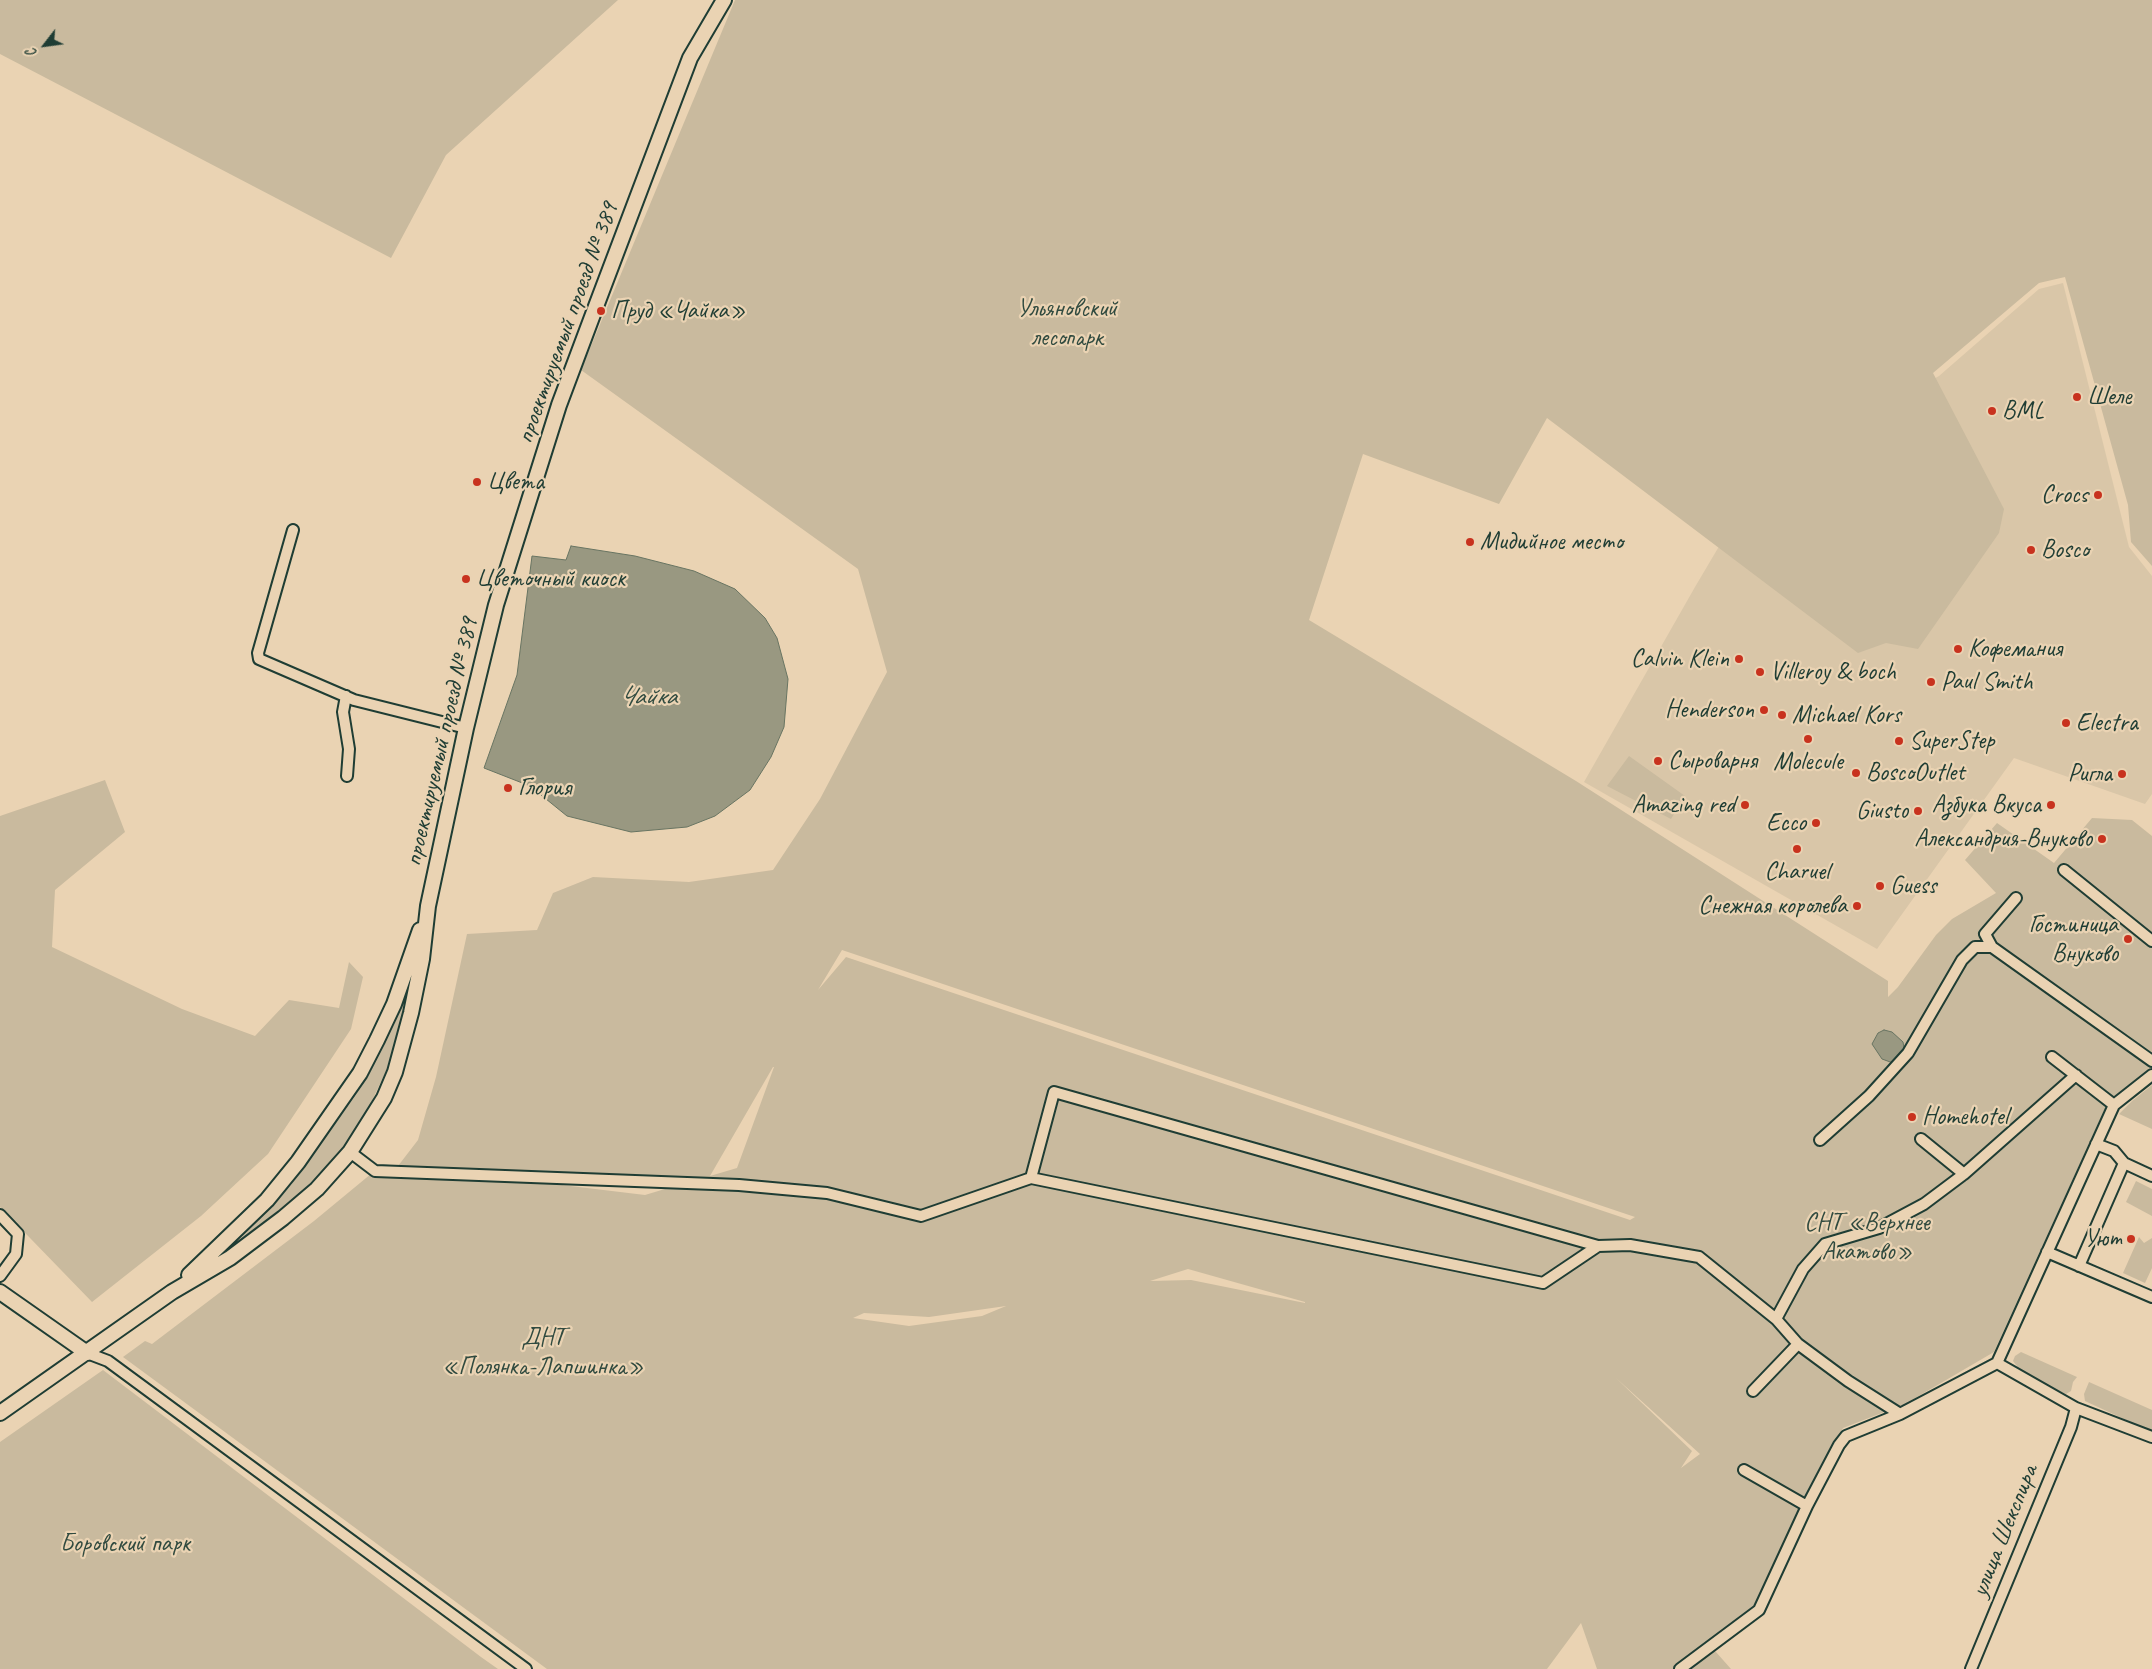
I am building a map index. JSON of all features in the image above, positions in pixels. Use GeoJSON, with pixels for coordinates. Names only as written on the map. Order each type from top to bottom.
{"type":"FeatureCollection","features":[{"type":"Feature","properties":{"kind":"main road","name":"проектируемый проезд № 389"},"geometry":{"type":"LineString","coordinates":[[0,1413],[172,1292],[230,1258],[283,1218],[317,1189],[350,1152],[384,1098],[395,1072],[413,1004],[422,959],[428,906],[466,728],[496,605],[559,405],[690,58],[724,0]]}},
{"type":"Feature","properties":{"kind":"main road","name":"проектируемый проезд № 389"},"geometry":{"type":"LineString","coordinates":[[172,1292],[268,1200],[298,1162],[360,1073],[394,1004],[428,906]]}},
{"type":"Feature","properties":{"kind":"main road"},"geometry":{"type":"LineString","coordinates":[[0,1292],[87,1353]]}},
{"type":"Feature","properties":{"kind":"street"},"geometry":{"type":"LineString","coordinates":[[293,530],[258,653],[259,659],[346,696],[380,708],[466,728]]}},
{"type":"Feature","properties":{"kind":"street"},"geometry":{"type":"LineString","coordinates":[[346,696],[343,712],[349,749],[347,776]]}},
{"type":"Feature","properties":{"kind":"street"},"geometry":{"type":"LineString","coordinates":[[2064,870],[2152,941]]}},
{"type":"Feature","properties":{"kind":"street"},"geometry":{"type":"LineString","coordinates":[[2016,898],[1985,934],[1992,946],[2152,1061]]}},
{"type":"Feature","properties":{"kind":"street"},"geometry":{"type":"LineString","coordinates":[[1820,1140],[1869,1096],[1908,1053],[1962,960],[1975,948],[1992,946]]}},
{"type":"Feature","properties":{"kind":"street"},"geometry":{"type":"LineString","coordinates":[[2052,1057],[2114,1105]]}},
{"type":"Feature","properties":{"kind":"street"},"geometry":{"type":"LineString","coordinates":[[1776,1319],[1803,1269],[1825,1244],[1879,1228],[1924,1204],[1964,1174],[2076,1075]]}},
{"type":"Feature","properties":{"kind":"street"},"geometry":{"type":"LineString","coordinates":[[1680,1669],[1759,1610],[1807,1506],[1839,1445],[1846,1436],[1900,1414],[1997,1363],[2114,1105],[2152,1075]]}},
{"type":"Feature","properties":{"kind":"street"},"geometry":{"type":"LineString","coordinates":[[1031,1178],[1054,1092],[1598,1246],[1630,1245],[1699,1257],[1776,1319],[1798,1344],[1848,1381],[1900,1414]]}},
{"type":"Feature","properties":{"kind":"street"},"geometry":{"type":"LineString","coordinates":[[1921,1139],[1964,1174]]}},
{"type":"Feature","properties":{"kind":"street"},"geometry":{"type":"LineString","coordinates":[[2096,1144],[2114,1151],[2124,1163],[2152,1176]]}},
{"type":"Feature","properties":{"kind":"street"},"geometry":{"type":"LineString","coordinates":[[350,1152],[375,1171],[739,1185],[827,1194],[922,1216],[1031,1178],[1543,1283],[1598,1246]]}},
{"type":"Feature","properties":{"kind":"street"},"geometry":{"type":"LineString","coordinates":[[2079,1266],[2124,1163]]}},
{"type":"Feature","properties":{"kind":"street"},"geometry":{"type":"LineString","coordinates":[[0,1215],[18,1234],[16,1254],[0,1276]]}},
{"type":"Feature","properties":{"kind":"street"},"geometry":{"type":"LineString","coordinates":[[2047,1252],[2152,1297]]}},
{"type":"Feature","properties":{"kind":"street"},"geometry":{"type":"LineString","coordinates":[[1753,1391],[1798,1344]]}},
{"type":"Feature","properties":{"kind":"street"},"geometry":{"type":"LineString","coordinates":[[87,1353],[108,1361],[526,1669]]}},
{"type":"Feature","properties":{"kind":"street"},"geometry":{"type":"LineString","coordinates":[[1997,1363],[2076,1408],[2152,1437]]}},
{"type":"Feature","properties":{"kind":"street","name":"улица Шекспира"},"geometry":{"type":"LineString","coordinates":[[1971,1669],[2071,1427],[2076,1408]]}},
{"type":"Feature","properties":{"kind":"street"},"geometry":{"type":"LineString","coordinates":[[1744,1470],[1807,1506]]}},
{"type":"Feature","properties":{"kind":"shaded area"},"geometry":{"type":"Polygon","coordinates":[[[2063,283],[2129,547],[2152,576],[2152,794],[2145,804],[2014,758],[1877,949],[1584,782],[1760,477],[1939,376],[2039,289],[2063,283]]]}},
{"type":"Feature","properties":{"kind":"green space"},"geometry":{"type":"Polygon","coordinates":[[[0,0],[618,0],[446,155],[391,258],[0,54],[0,0]]]}},
{"type":"Feature","properties":{"kind":"green space"},"geometry":{"type":"Polygon","coordinates":[[[735,0],[2152,0],[2152,566],[2131,542],[2128,505],[2065,277],[2039,283],[1933,373],[2004,509],[1999,533],[1918,649],[1886,643],[1858,653],[1547,418],[1499,504],[1363,454],[1309,620],[1576,781],[1888,981],[1888,997],[1898,987],[1936,935],[1952,919],[1996,893],[1965,860],[1997,823],[2054,863],[2092,818],[2132,820],[2152,836],[2152,1067],[2106,1106],[1994,1352],[1905,1404],[1843,1428],[1757,1605],[1708,1643],[1731,1669],[1597,1669],[1581,1623],[1547,1669],[547,1669],[123,1357],[145,1341],[152,1344],[314,1221],[383,1164],[398,1166],[418,1140],[436,1077],[467,934],[537,930],[553,893],[593,877],[689,882],[773,870],[820,799],[887,672],[858,569],[581,370],[735,0]],[[842,950],[818,990],[846,957],[1630,1220],[1635,1217],[842,950]],[[773,1067],[710,1176],[737,1168],[774,1067],[773,1067]],[[504,1178],[645,1195],[698,1179],[504,1178]],[[1188,1269],[1150,1281],[1191,1280],[1305,1303],[1188,1269]],[[1006,1306],[929,1317],[864,1313],[853,1318],[909,1326],[982,1316],[1006,1306]],[[1616,1378],[1692,1451],[1681,1468],[1700,1454],[1616,1378]]]}},
{"type":"Feature","properties":{"kind":"green space"},"geometry":{"type":"Polygon","coordinates":[[[1629,756],[1685,796],[1671,819],[1607,786],[1629,756]]]}},
{"type":"Feature","properties":{"kind":"green space"},"geometry":{"type":"Polygon","coordinates":[[[105,780],[125,832],[55,890],[52,947],[182,1009],[255,1036],[289,1000],[339,1008],[349,962],[363,977],[351,1029],[268,1154],[201,1216],[92,1302],[0,1207],[0,816],[105,780]]]}},
{"type":"Feature","properties":{"kind":"green space"},"geometry":{"type":"Polygon","coordinates":[[[411,984],[387,1069],[369,1107],[349,1140],[332,1162],[299,1194],[234,1245],[291,1185],[356,1095],[393,1027],[411,984]]]}},
{"type":"Feature","properties":{"kind":"green space"},"geometry":{"type":"Polygon","coordinates":[[[2152,1085],[2152,1129],[2119,1114],[2152,1085]]]}},
{"type":"Feature","properties":{"kind":"green space"},"geometry":{"type":"Polygon","coordinates":[[[2136,1181],[2152,1189],[2152,1216],[2126,1202],[2136,1181]]]}},
{"type":"Feature","properties":{"kind":"green space"},"geometry":{"type":"Polygon","coordinates":[[[2139,1237],[2144,1243],[2152,1238],[2152,1268],[2145,1283],[2123,1273],[2139,1237]]]}},
{"type":"Feature","properties":{"kind":"green space"},"geometry":{"type":"Polygon","coordinates":[[[2021,1352],[2077,1377],[2073,1382],[2071,1391],[2066,1394],[2023,1374],[2013,1361],[2015,1356],[2021,1352]]]}},
{"type":"Feature","properties":{"kind":"green space","name":"Боровский парк"},"geometry":{"type":"Polygon","coordinates":[[[103,1370],[498,1669],[0,1669],[0,1442],[103,1370]]]}},
{"type":"Feature","properties":{"kind":"green space"},"geometry":{"type":"Polygon","coordinates":[[[2089,1382],[2152,1410],[2152,1432],[2085,1401],[2084,1394],[2089,1382]]]}},
{"type":"Feature","properties":{"kind":"water","name":"Чайка"},"geometry":{"type":"Polygon","coordinates":[[[571,546],[635,556],[694,571],[735,589],[765,618],[777,638],[788,679],[784,727],[771,757],[750,790],[715,816],[687,827],[631,832],[567,816],[530,786],[484,768],[517,675],[532,556],[566,560],[571,546]]]}},
{"type":"Feature","properties":{"kind":"water"},"geometry":{"type":"Polygon","coordinates":[[[1884,1030],[1892,1032],[1903,1042],[1904,1048],[1900,1057],[1893,1063],[1882,1059],[1872,1044],[1878,1033],[1884,1030]]]}},
{"type":"Feature","properties":{"kind":"place","name":"Пруд «Чайка»"},"geometry":{"type":"Point","coordinates":[601,311]}},
{"type":"Feature","properties":{"kind":"place","name":"Шеле"},"geometry":{"type":"Point","coordinates":[2077,397]}},
{"type":"Feature","properties":{"kind":"place","name":"BML"},"geometry":{"type":"Point","coordinates":[1992,411]}},
{"type":"Feature","properties":{"kind":"place","name":"Цвета"},"geometry":{"type":"Point","coordinates":[477,482]}},
{"type":"Feature","properties":{"kind":"place","name":"Crocs"},"geometry":{"type":"Point","coordinates":[2098,495]}},
{"type":"Feature","properties":{"kind":"place","name":"Мидийное место"},"geometry":{"type":"Point","coordinates":[1470,542]}},
{"type":"Feature","properties":{"kind":"place","name":"Bosco"},"geometry":{"type":"Point","coordinates":[2031,550]}},
{"type":"Feature","properties":{"kind":"place","name":"Цветочный киоск"},"geometry":{"type":"Point","coordinates":[466,579]}},
{"type":"Feature","properties":{"kind":"place","name":"Кофемания"},"geometry":{"type":"Point","coordinates":[1958,649]}},
{"type":"Feature","properties":{"kind":"place","name":"Calvin Klein"},"geometry":{"type":"Point","coordinates":[1739,659]}},
{"type":"Feature","properties":{"kind":"place","name":"Villeroy & boch"},"geometry":{"type":"Point","coordinates":[1760,672]}},
{"type":"Feature","properties":{"kind":"place","name":"Paul Smith"},"geometry":{"type":"Point","coordinates":[1931,682]}},
{"type":"Feature","properties":{"kind":"place","name":"Henderson"},"geometry":{"type":"Point","coordinates":[1764,710]}},
{"type":"Feature","properties":{"kind":"place","name":"Michael Kors"},"geometry":{"type":"Point","coordinates":[1782,715]}},
{"type":"Feature","properties":{"kind":"place","name":"Electra"},"geometry":{"type":"Point","coordinates":[2066,723]}},
{"type":"Feature","properties":{"kind":"place","name":"Molecule"},"geometry":{"type":"Point","coordinates":[1808,739]}},
{"type":"Feature","properties":{"kind":"place","name":"SuperStep"},"geometry":{"type":"Point","coordinates":[1899,741]}},
{"type":"Feature","properties":{"kind":"place","name":"Сыроварня"},"geometry":{"type":"Point","coordinates":[1658,761]}},
{"type":"Feature","properties":{"kind":"place","name":"BoscoOutlet"},"geometry":{"type":"Point","coordinates":[1856,773]}},
{"type":"Feature","properties":{"kind":"place","name":"Ригла"},"geometry":{"type":"Point","coordinates":[2122,774]}},
{"type":"Feature","properties":{"kind":"place","name":"Глория"},"geometry":{"type":"Point","coordinates":[508,788]}},
{"type":"Feature","properties":{"kind":"place","name":"Amazing red"},"geometry":{"type":"Point","coordinates":[1745,805]}},
{"type":"Feature","properties":{"kind":"place","name":"Азбука Вкуса"},"geometry":{"type":"Point","coordinates":[2051,805]}},
{"type":"Feature","properties":{"kind":"place","name":"Giusto"},"geometry":{"type":"Point","coordinates":[1918,811]}},
{"type":"Feature","properties":{"kind":"place","name":"Ecco"},"geometry":{"type":"Point","coordinates":[1816,823]}},
{"type":"Feature","properties":{"kind":"place","name":"Александрия-Внуково"},"geometry":{"type":"Point","coordinates":[2102,839]}},
{"type":"Feature","properties":{"kind":"place","name":"Charuel"},"geometry":{"type":"Point","coordinates":[1797,849]}},
{"type":"Feature","properties":{"kind":"place","name":"Guess"},"geometry":{"type":"Point","coordinates":[1880,886]}},
{"type":"Feature","properties":{"kind":"place","name":"Снежная королева"},"geometry":{"type":"Point","coordinates":[1857,906]}},
{"type":"Feature","properties":{"kind":"place","name":"Гостиница Внуково"},"geometry":{"type":"Point","coordinates":[2128,939]}},
{"type":"Feature","properties":{"kind":"place","name":"Homehotel"},"geometry":{"type":"Point","coordinates":[1912,1117]}},
{"type":"Feature","properties":{"kind":"place","name":"Уют"},"geometry":{"type":"Point","coordinates":[2131,1239]}},
{"type":"Feature","properties":{"kind":"park label","name":"Ульяновский лесопарк"},"geometry":{"type":"Point","coordinates":[1067,324]}},
{"type":"Feature","properties":{"kind":"park label","name":"СНТ «Верхнее Акатово»"},"geometry":{"type":"Point","coordinates":[1867,1238]}},
{"type":"Feature","properties":{"kind":"park label","name":"ДНТ «Полянка-Лапшинка»"},"geometry":{"type":"Point","coordinates":[543,1352]}}]}
